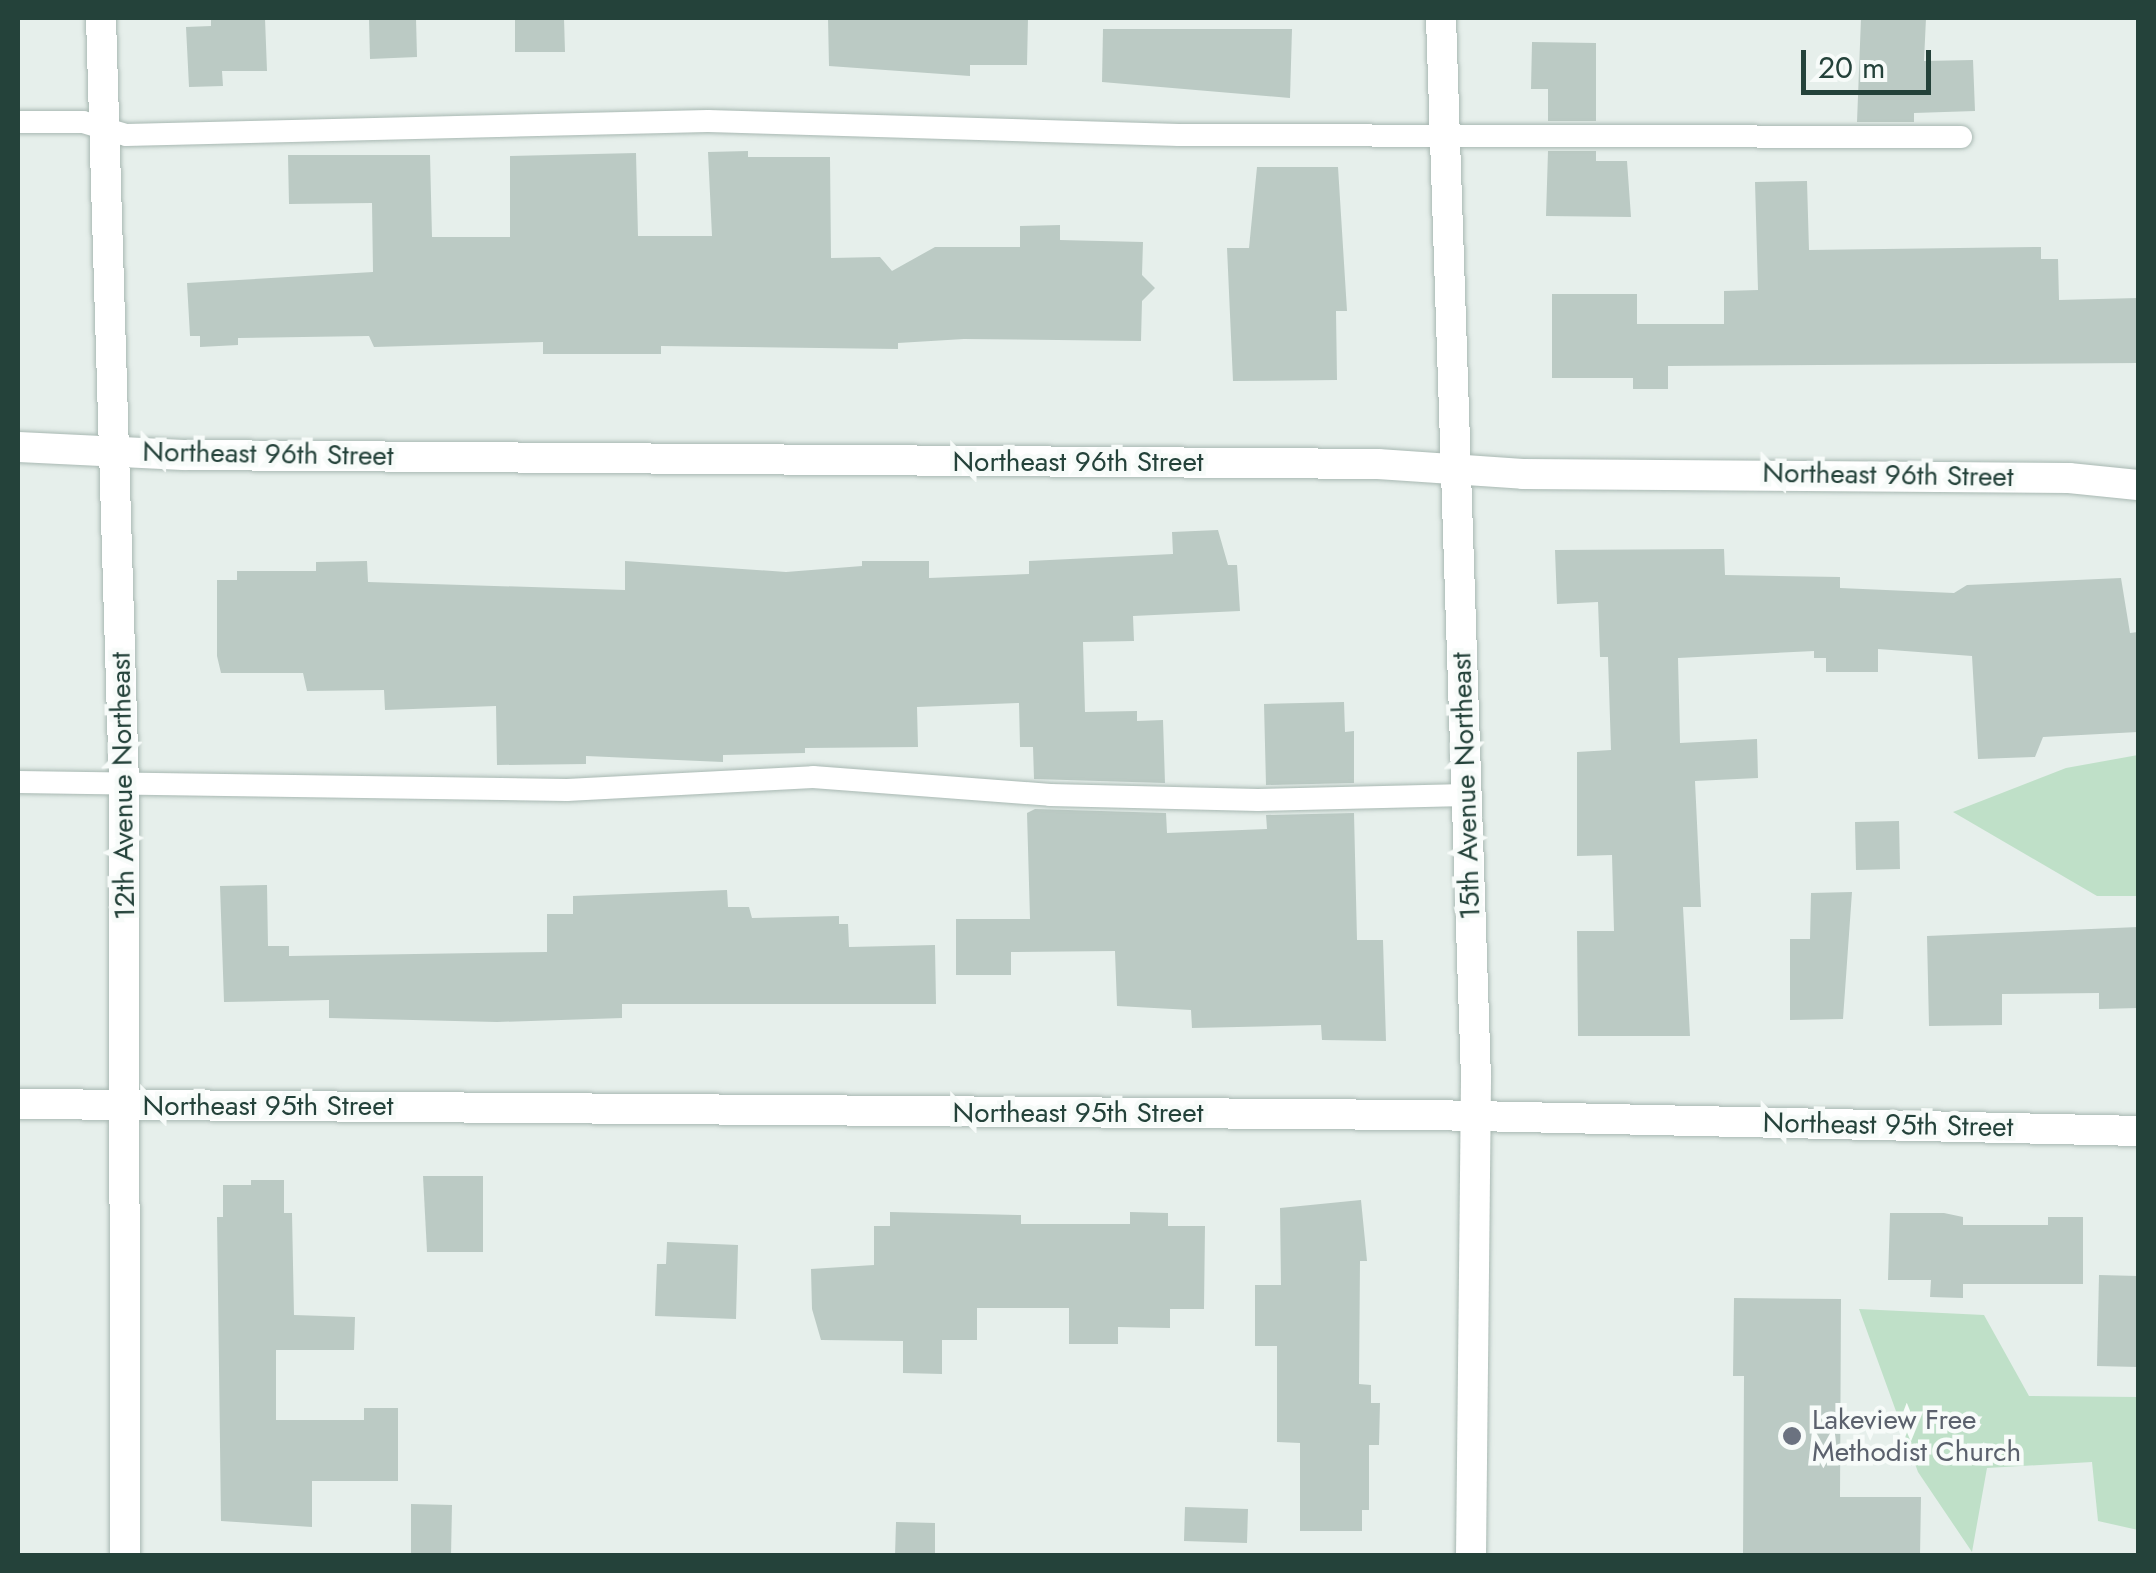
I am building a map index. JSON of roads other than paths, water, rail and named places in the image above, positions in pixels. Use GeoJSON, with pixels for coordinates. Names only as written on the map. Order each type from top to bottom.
{"type":"FeatureCollection","features":[{"type":"Feature","properties":{"kind":"street","name":"12th Avenue Northeast"},"geometry":{"type":"LineString","coordinates":[[100,18],[124,783],[128,1105],[124,1556]]}},
{"type":"Feature","properties":{"kind":"street","name":"15th Avenue Northeast"},"geometry":{"type":"LineString","coordinates":[[1441,18],[1476,1116],[1471,1556]]}},
{"type":"Feature","properties":{"kind":"street","name":"Northeast 96th Street"},"geometry":{"type":"LineString","coordinates":[[18,446],[2069,478],[2138,485]]}},
{"type":"Feature","properties":{"kind":"street","name":"Northeast 95th Street"},"geometry":{"type":"LineString","coordinates":[[18,1104],[1476,1116],[2138,1131]]}},
{"type":"Feature","properties":{"kind":"lane"},"geometry":{"type":"LineString","coordinates":[[18,122],[104,126],[126,134],[708,121],[1444,137],[1960,137]]}},
{"type":"Feature","properties":{"kind":"lane"},"geometry":{"type":"LineString","coordinates":[[18,782],[567,790],[813,777],[1050,794],[1258,800],[1466,794]]}},
{"type":"Feature","properties":{"kind":"place","name":"Lakeview Free Methodist Church"},"geometry":{"type":"Point","coordinates":[1792,1436]}}]}
